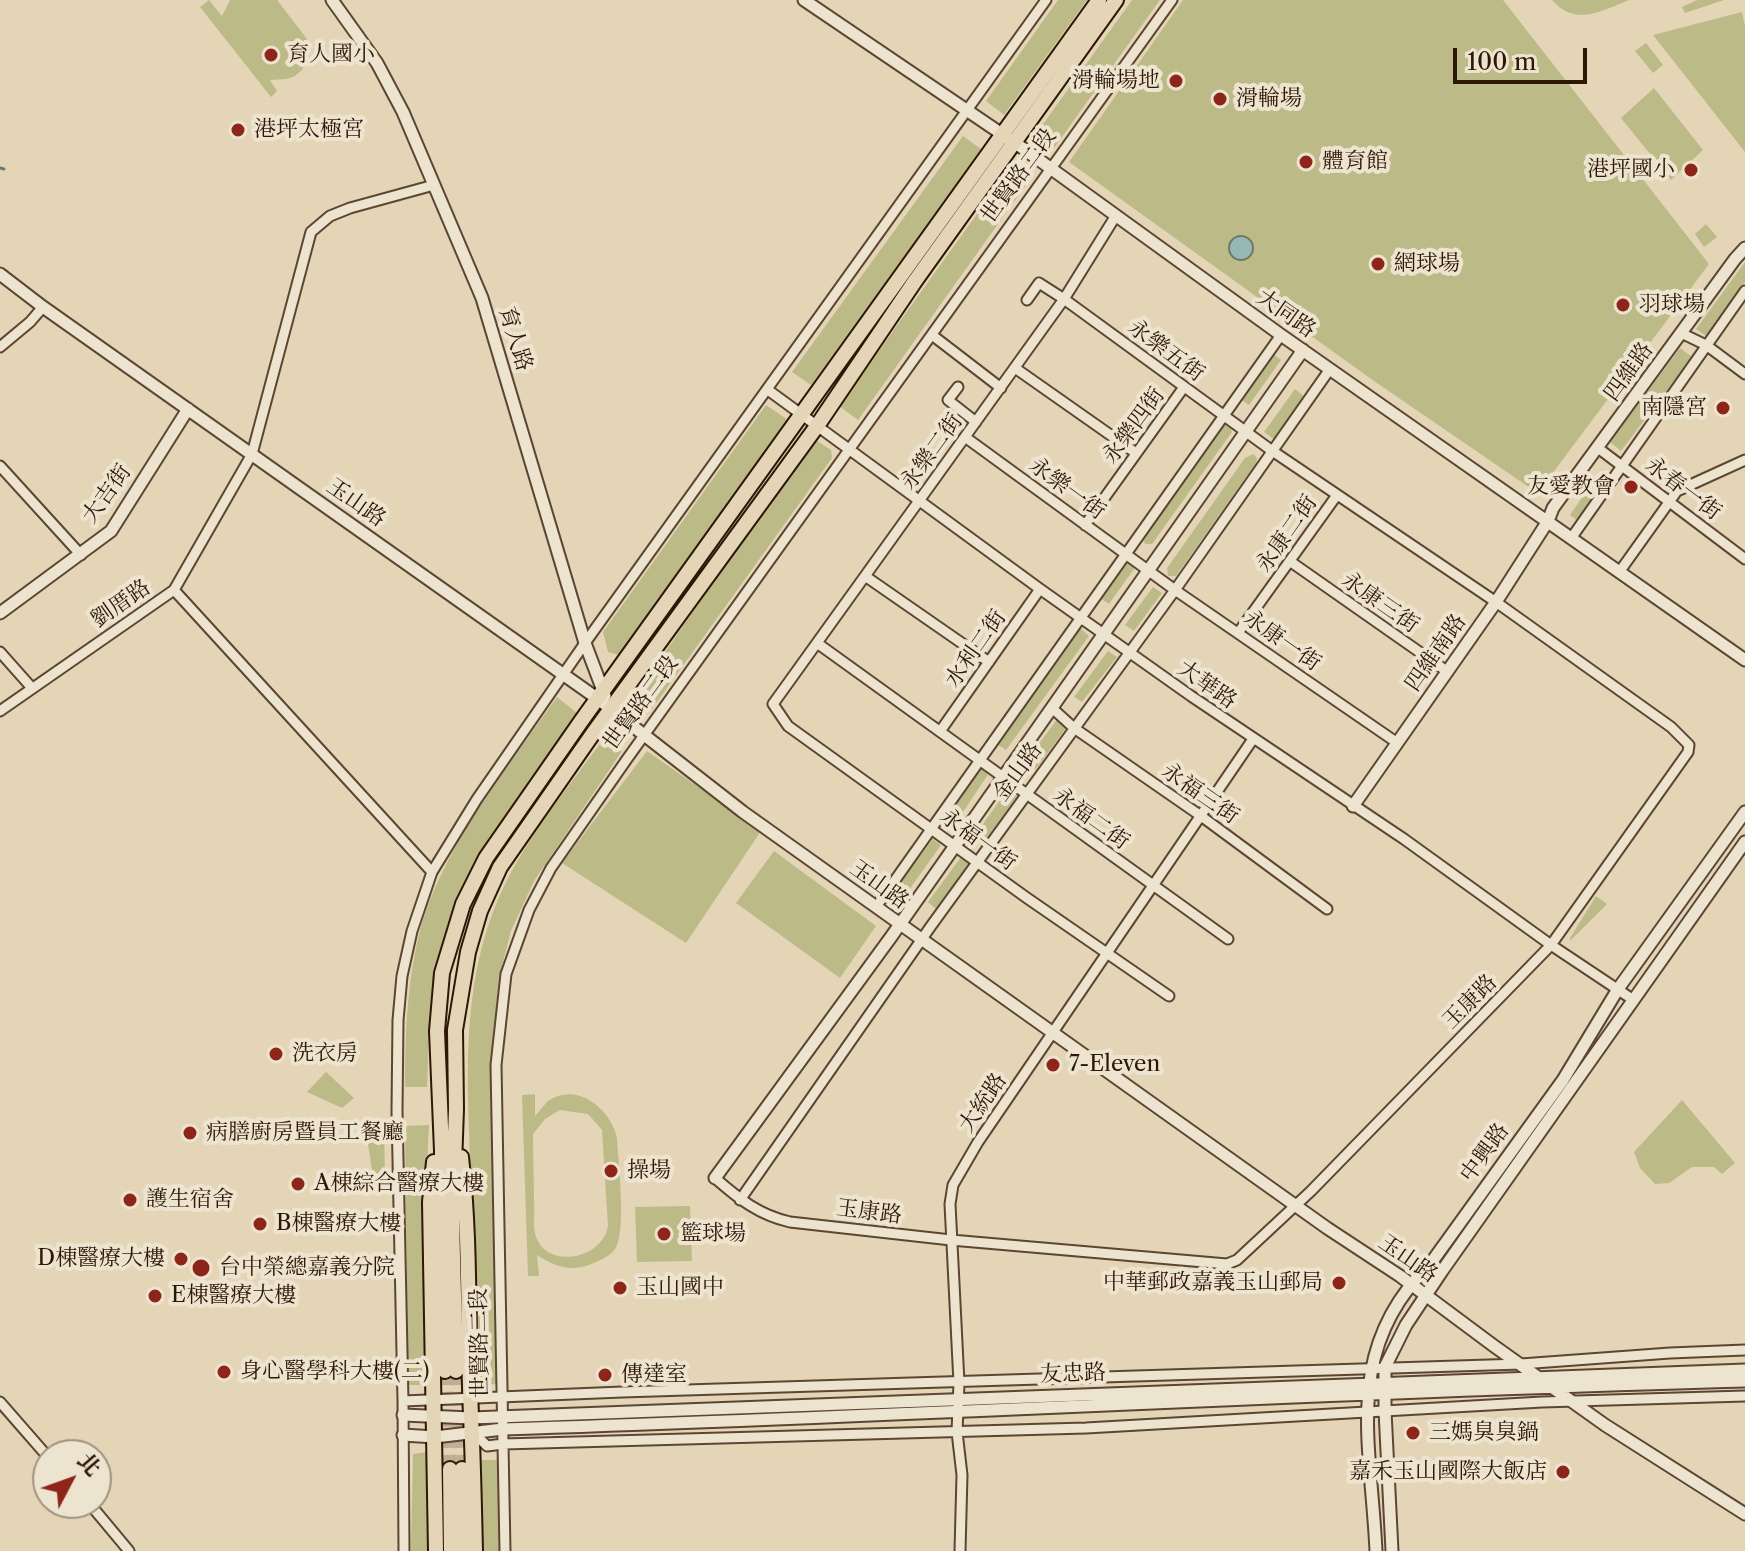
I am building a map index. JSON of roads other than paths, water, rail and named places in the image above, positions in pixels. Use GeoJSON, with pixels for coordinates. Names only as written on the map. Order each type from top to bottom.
{"type":"FeatureCollection","features":[{"type":"Feature","properties":{"kind":"main road","name":"世賢路二段"},"geometry":{"type":"LineString","coordinates":[[1099,0],[1009,139],[817,426],[500,867],[480,911],[461,982],[457,1018],[451,1371],[437,1031],[442,973],[463,904],[486,858],[851,341],[1009,139],[1116,0]]}},
{"type":"Feature","properties":{"kind":"main road","name":"世賢路二段"},"geometry":{"type":"LineString","coordinates":[[456,1109],[467,1208],[475,1551]]}},
{"type":"Feature","properties":{"kind":"main road","name":"世賢路二段"},"geometry":{"type":"LineString","coordinates":[[436,1551],[430,1202],[439,1110]]}},
{"type":"Feature","properties":{"kind":"main road"},"geometry":{"type":"LineString","coordinates":[[451,1551],[456,1469],[463,1551]]}},
{"type":"Feature","properties":{"kind":"street","name":"育人路"},"geometry":{"type":"LineString","coordinates":[[332,0],[377,63],[403,112],[482,298],[600,695],[610,711]]}},
{"type":"Feature","properties":{"kind":"street","name":"大同路"},"geometry":{"type":"LineString","coordinates":[[804,0],[1009,139],[1281,335],[1745,660]]}},
{"type":"Feature","properties":{"kind":"street"},"geometry":{"type":"LineString","coordinates":[[404,1551],[398,1020],[402,976],[412,931],[432,872],[477,799],[585,643],[1046,0]]}},
{"type":"Feature","properties":{"kind":"street","name":"世賢路二段"},"geometry":{"type":"LineString","coordinates":[[505,1551],[496,1065],[506,974],[529,910],[551,868],[644,736],[1172,0]]}},
{"type":"Feature","properties":{"kind":"street","name":"劉厝路"},"geometry":{"type":"LineString","coordinates":[[0,711],[174,590],[252,454],[311,232],[330,216],[350,208],[434,185]]}},
{"type":"Feature","properties":{"kind":"street","name":"永樂二街"},"geometry":{"type":"LineString","coordinates":[[773,704],[1064,299],[1115,217]]}},
{"type":"Feature","properties":{"kind":"street","name":"四維路"},"geometry":{"type":"LineString","coordinates":[[1548,521],[1553,508],[1745,248]]}},
{"type":"Feature","properties":{"kind":"street","name":"玉山路"},"geometry":{"type":"LineString","coordinates":[[0,274],[563,675],[600,695]]}},
{"type":"Feature","properties":{"kind":"street"},"geometry":{"type":"LineString","coordinates":[[1027,300],[1039,283],[1064,299]]}},
{"type":"Feature","properties":{"kind":"street"},"geometry":{"type":"LineString","coordinates":[[1572,537],[1745,291]]}},
{"type":"Feature","properties":{"kind":"street","name":"永樂五街"},"geometry":{"type":"LineString","coordinates":[[1064,299],[1246,432]]}},
{"type":"Feature","properties":{"kind":"street"},"geometry":{"type":"LineString","coordinates":[[0,347],[43,307]]}},
{"type":"Feature","properties":{"kind":"street"},"geometry":{"type":"LineString","coordinates":[[1681,333],[1706,345],[1745,374]]}},
{"type":"Feature","properties":{"kind":"street"},"geometry":{"type":"LineString","coordinates":[[932,335],[1001,388]]}},
{"type":"Feature","properties":{"kind":"street","name":"金山路"},"geometry":{"type":"LineString","coordinates":[[876,907],[1281,335]]}},
{"type":"Feature","properties":{"kind":"street","name":"金山路"},"geometry":{"type":"LineString","coordinates":[[715,1178],[899,924],[1303,350]]}},
{"type":"Feature","properties":{"kind":"street"},"geometry":{"type":"LineString","coordinates":[[1015,368],[1136,453]]}},
{"type":"Feature","properties":{"kind":"street","name":"金山路"},"geometry":{"type":"LineString","coordinates":[[740,1200],[921,940],[1175,590],[1330,369]]}},
{"type":"Feature","properties":{"kind":"street"},"geometry":{"type":"LineString","coordinates":[[958,387],[948,400],[976,422]]}},
{"type":"Feature","properties":{"kind":"street","name":"永樂四街"},"geometry":{"type":"LineString","coordinates":[[1085,525],[1184,387]]}},
{"type":"Feature","properties":{"kind":"street","name":"大華路"},"geometry":{"type":"LineString","coordinates":[[768,390],[1082,619],[1632,999]]}},
{"type":"Feature","properties":{"kind":"street","name":"大吉街"},"geometry":{"type":"LineString","coordinates":[[0,613],[111,531],[188,409]]}},
{"type":"Feature","properties":{"kind":"street","name":"玉康路"},"geometry":{"type":"LineString","coordinates":[[715,1178],[740,1200],[771,1218],[790,1222],[951,1240],[1227,1264],[1237,1260],[1296,1206],[1551,945],[1688,752],[1689,745],[1671,727],[1496,602],[1246,432]]}},
{"type":"Feature","properties":{"kind":"street","name":"永樂一街"},"geometry":{"type":"LineString","coordinates":[[965,437],[1147,570]]}},
{"type":"Feature","properties":{"kind":"street","name":"永春一街"},"geometry":{"type":"LineString","coordinates":[[1598,448],[1745,559]]}},
{"type":"Feature","properties":{"kind":"street"},"geometry":{"type":"LineString","coordinates":[[1620,571],[1677,491],[1745,460]]}},
{"type":"Feature","properties":{"kind":"street"},"geometry":{"type":"LineString","coordinates":[[0,466],[81,555]]}},
{"type":"Feature","properties":{"kind":"street","name":"永康二街"},"geometry":{"type":"LineString","coordinates":[[1238,633],[1337,495]]}},
{"type":"Feature","properties":{"kind":"street","name":"四維南路"},"geometry":{"type":"LineString","coordinates":[[1353,806],[1496,602],[1548,521]]}},
{"type":"Feature","properties":{"kind":"street","name":"永康三街"},"geometry":{"type":"LineString","coordinates":[[1291,562],[1448,672]]}},
{"type":"Feature","properties":{"kind":"street","name":"永康一街"},"geometry":{"type":"LineString","coordinates":[[1147,570],[1396,742]]}},
{"type":"Feature","properties":{"kind":"street"},"geometry":{"type":"LineString","coordinates":[[865,576],[989,662]]}},
{"type":"Feature","properties":{"kind":"street","name":"水利二街"},"geometry":{"type":"LineString","coordinates":[[941,730],[1040,589]]}},
{"type":"Feature","properties":{"kind":"street"},"geometry":{"type":"LineString","coordinates":[[174,590],[432,872]]}},
{"type":"Feature","properties":{"kind":"street","name":"永福二街"},"geometry":{"type":"LineString","coordinates":[[817,643],[1228,939]]}},
{"type":"Feature","properties":{"kind":"street"},"geometry":{"type":"LineString","coordinates":[[0,652],[32,688]]}},
{"type":"Feature","properties":{"kind":"street","name":"永福一街"},"geometry":{"type":"LineString","coordinates":[[773,704],[788,726],[1169,996]]}},
{"type":"Feature","properties":{"kind":"street","name":"永福三街"},"geometry":{"type":"LineString","coordinates":[[1052,708],[1074,728],[1327,909]]}},
{"type":"Feature","properties":{"kind":"street","name":"玉山路"},"geometry":{"type":"LineString","coordinates":[[610,711],[708,787],[921,940],[1296,1206],[1410,1283],[1571,1401],[1745,1514]]}},
{"type":"Feature","properties":{"kind":"street","name":"大統路"},"geometry":{"type":"LineString","coordinates":[[960,1551],[962,1475],[957,1432],[959,1383],[950,1204],[957,1177],[1052,1032],[1253,739]]}},
{"type":"Feature","properties":{"kind":"street","name":"中興路"},"geometry":{"type":"LineString","coordinates":[[1376,1551],[1366,1414],[1371,1367],[1380,1335],[1410,1283],[1431,1263],[1554,1092],[1618,989],[1745,812]]}},
{"type":"Feature","properties":{"kind":"street","name":"中興路"},"geometry":{"type":"LineString","coordinates":[[1385,1367],[1406,1325],[1426,1295],[1745,842]]}},
{"type":"Feature","properties":{"kind":"street","name":"友忠路"},"geometry":{"type":"LineString","coordinates":[[403,1401],[1521,1364],[1745,1350]]}},
{"type":"Feature","properties":{"kind":"street"},"geometry":{"type":"LineString","coordinates":[[1385,1367],[1392,1551]]}},
{"type":"Feature","properties":{"kind":"street","name":"友忠路"},"geometry":{"type":"LineString","coordinates":[[1385,1388],[1745,1370]]}},
{"type":"Feature","properties":{"kind":"street","name":"友忠路"},"geometry":{"type":"LineString","coordinates":[[403,1435],[435,1437],[503,1416],[958,1399],[1745,1381]]}},
{"type":"Feature","properties":{"kind":"street","name":"友忠路"},"geometry":{"type":"LineString","coordinates":[[403,1415],[503,1429],[958,1413],[1368,1388]]}},
{"type":"Feature","properties":{"kind":"street","name":"友忠路"},"geometry":{"type":"LineString","coordinates":[[472,1425],[487,1446],[957,1432],[1366,1414],[1571,1401],[1745,1396]]}},
{"type":"Feature","properties":{"kind":"street"},"geometry":{"type":"LineString","coordinates":[[0,1402],[32,1439]]}},
{"type":"Feature","properties":{"kind":"street"},"geometry":{"type":"LineString","coordinates":[[102,1519],[129,1551]]}},
{"type":"Feature","properties":{"kind":"water"},"geometry":{"type":"Polygon","coordinates":[[[1241,236],[1252,243],[1253,248],[1246,259],[1241,260],[1230,253],[1229,248],[1236,237],[1241,236]]]}},
{"type":"Feature","properties":{"kind":"waterway"},"geometry":{"type":"LineString","coordinates":[[0,168],[4,169]]}},
{"type":"Feature","properties":{"kind":"tunnel"},"geometry":{"type":"LineString","coordinates":[[445,1371],[450,1469]]}},
{"type":"Feature","properties":{"kind":"tunnel"},"geometry":{"type":"LineString","coordinates":[[456,1371],[462,1469]]}},
{"type":"Feature","properties":{"kind":"place","name":"育人國小"},"geometry":{"type":"Point","coordinates":[271,55]}},
{"type":"Feature","properties":{"kind":"place","name":"滑輪場地"},"geometry":{"type":"Point","coordinates":[1176,81]}},
{"type":"Feature","properties":{"kind":"place","name":"滑輪場"},"geometry":{"type":"Point","coordinates":[1220,99]}},
{"type":"Feature","properties":{"kind":"place","name":"港坪太極宮"},"geometry":{"type":"Point","coordinates":[238,130]}},
{"type":"Feature","properties":{"kind":"place","name":"體育館"},"geometry":{"type":"Point","coordinates":[1306,162]}},
{"type":"Feature","properties":{"kind":"place","name":"港坪國小"},"geometry":{"type":"Point","coordinates":[1691,170]}},
{"type":"Feature","properties":{"kind":"place","name":"網球場"},"geometry":{"type":"Point","coordinates":[1378,264]}},
{"type":"Feature","properties":{"kind":"place","name":"羽球場"},"geometry":{"type":"Point","coordinates":[1623,305]}},
{"type":"Feature","properties":{"kind":"place","name":"南隱宮"},"geometry":{"type":"Point","coordinates":[1723,408]}},
{"type":"Feature","properties":{"kind":"place","name":"友愛教會"},"geometry":{"type":"Point","coordinates":[1631,487]}},
{"type":"Feature","properties":{"kind":"place","name":"洗衣房"},"geometry":{"type":"Point","coordinates":[276,1054]}},
{"type":"Feature","properties":{"kind":"place","name":"7-Eleven"},"geometry":{"type":"Point","coordinates":[1053,1065]}},
{"type":"Feature","properties":{"kind":"place","name":"病膳廚房暨員工餐廳"},"geometry":{"type":"Point","coordinates":[190,1133]}},
{"type":"Feature","properties":{"kind":"place","name":"操場"},"geometry":{"type":"Point","coordinates":[611,1171]}},
{"type":"Feature","properties":{"kind":"place","name":"A棟綜合醫療大樓"},"geometry":{"type":"Point","coordinates":[298,1184]}},
{"type":"Feature","properties":{"kind":"place","name":"護生宿舍"},"geometry":{"type":"Point","coordinates":[130,1200]}},
{"type":"Feature","properties":{"kind":"place","name":"B棟醫療大樓"},"geometry":{"type":"Point","coordinates":[260,1224]}},
{"type":"Feature","properties":{"kind":"place","name":"籃球場"},"geometry":{"type":"Point","coordinates":[664,1234]}},
{"type":"Feature","properties":{"kind":"place","name":"D棟醫療大樓"},"geometry":{"type":"Point","coordinates":[181,1259]}},
{"type":"Feature","properties":{"kind":"place","name":"台中榮總嘉義分院"},"geometry":{"type":"Point","coordinates":[201,1268]}},
{"type":"Feature","properties":{"kind":"place","name":"中華郵政嘉義玉山郵局"},"geometry":{"type":"Point","coordinates":[1339,1283]}},
{"type":"Feature","properties":{"kind":"place","name":"玉山國中"},"geometry":{"type":"Point","coordinates":[620,1288]}},
{"type":"Feature","properties":{"kind":"place","name":"E棟醫療大樓"},"geometry":{"type":"Point","coordinates":[155,1296]}},
{"type":"Feature","properties":{"kind":"place","name":"身心醫學科大樓(二)"},"geometry":{"type":"Point","coordinates":[224,1372]}},
{"type":"Feature","properties":{"kind":"place","name":"傳達室"},"geometry":{"type":"Point","coordinates":[605,1375]}},
{"type":"Feature","properties":{"kind":"place","name":"三媽臭臭鍋"},"geometry":{"type":"Point","coordinates":[1413,1433]}},
{"type":"Feature","properties":{"kind":"place","name":"嘉禾玉山國際大飯店"},"geometry":{"type":"Point","coordinates":[1563,1472]}}]}
